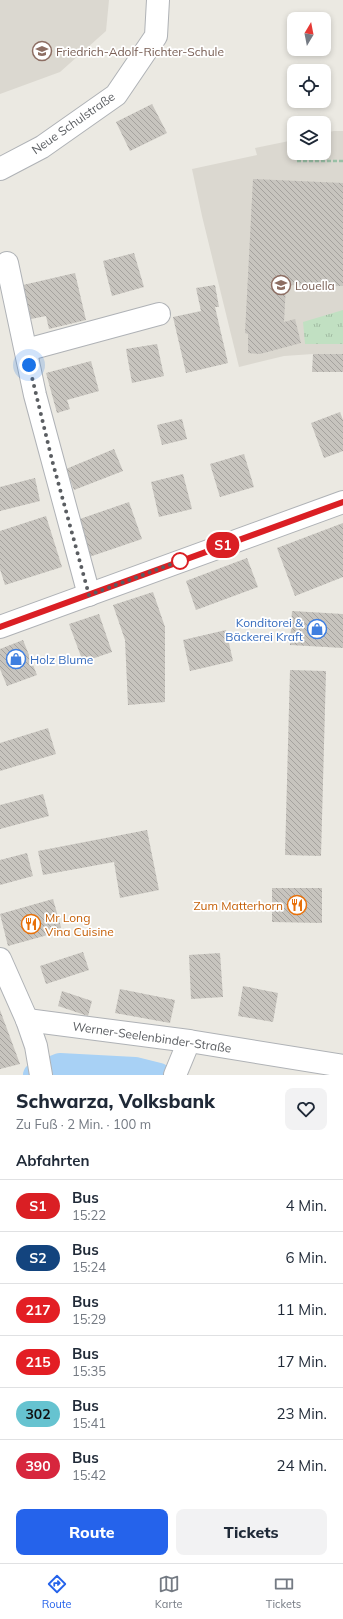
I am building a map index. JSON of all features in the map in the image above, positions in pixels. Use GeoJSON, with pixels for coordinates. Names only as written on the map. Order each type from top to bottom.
{"type":"FeatureCollection","features":[{"type":"Feature","properties":{"kind":"street","name":"Neue Schulstraße"},"geometry":{"type":"LineString","coordinates":[[0,169],[42,147],[116,95],[156,36],[158,0]]}},
{"type":"Feature","properties":{"kind":"street"},"geometry":{"type":"LineString","coordinates":[[7,263],[35,395],[89,595]]}},
{"type":"Feature","properties":{"kind":"street"},"geometry":{"type":"LineString","coordinates":[[26,350],[159,314]]}},
{"type":"Feature","properties":{"kind":"street"},"geometry":{"type":"LineString","coordinates":[[0,627],[343,502]]}},
{"type":"Feature","properties":{"kind":"street"},"geometry":{"type":"LineString","coordinates":[[0,959],[27,1020],[36,1046],[41,1075]]}},
{"type":"Feature","properties":{"kind":"street","name":"Werner-Seelenbinder-Straße"},"geometry":{"type":"LineString","coordinates":[[27,1020],[181,1058],[343,1066]]}},
{"type":"Feature","properties":{"kind":"path"},"geometry":{"type":"LineString","coordinates":[[297,161],[343,161]]}},
{"type":"Feature","properties":{"kind":"shaded area","name":"Friedrich-Adolf-Richter-Schule"},"geometry":{"type":"Polygon","coordinates":[[[0,0],[109,0],[106,31],[60,72],[0,94],[0,0]]]}},
{"type":"Feature","properties":{"kind":"shaded area","name":"Louella"},"geometry":{"type":"Polygon","coordinates":[[[343,131],[343,354],[284,356],[239,367],[192,169],[257,155],[255,148],[287,141],[287,160],[331,160],[331,132],[343,131]]]}},
{"type":"Feature","properties":{"kind":"green space"},"geometry":{"type":"Polygon","coordinates":[[[343,310],[343,344],[305,344],[303,322],[343,310]]]}},
{"type":"Feature","properties":{"kind":"building"},"geometry":{"type":"Polygon","coordinates":[[[152,104],[167,133],[130,151],[116,122],[152,104]]]}},
{"type":"Feature","properties":{"kind":"building"},"geometry":{"type":"Polygon","coordinates":[[[253,179],[343,183],[343,286],[286,285],[284,322],[295,319],[301,343],[260,354],[248,353],[248,334],[245,333],[253,179]]]}},
{"type":"Feature","properties":{"kind":"building"},"geometry":{"type":"Polygon","coordinates":[[[134,253],[144,287],[112,296],[103,261],[134,253]]]}},
{"type":"Feature","properties":{"kind":"building"},"geometry":{"type":"Polygon","coordinates":[[[75,273],[86,320],[49,329],[46,316],[31,319],[23,285],[75,273]]]}},
{"type":"Feature","properties":{"kind":"building"},"geometry":{"type":"Polygon","coordinates":[[[215,285],[219,307],[215,307],[228,363],[186,373],[173,317],[201,311],[196,288],[215,285]]]}},
{"type":"Feature","properties":{"kind":"building"},"geometry":{"type":"Polygon","coordinates":[[[157,344],[164,376],[132,383],[126,349],[157,344]]]}},
{"type":"Feature","properties":{"kind":"building"},"geometry":{"type":"Polygon","coordinates":[[[313,354],[343,354],[343,372],[312,372],[313,354]]]}},
{"type":"Feature","properties":{"kind":"building"},"geometry":{"type":"Polygon","coordinates":[[[91,361],[99,391],[67,400],[70,409],[57,413],[46,373],[91,361]]]}},
{"type":"Feature","properties":{"kind":"building"},"geometry":{"type":"Polygon","coordinates":[[[340,412],[343,420],[343,451],[324,458],[311,423],[340,412]]]}},
{"type":"Feature","properties":{"kind":"building"},"geometry":{"type":"Polygon","coordinates":[[[182,419],[187,439],[162,445],[157,425],[182,419]]]}},
{"type":"Feature","properties":{"kind":"building"},"geometry":{"type":"Polygon","coordinates":[[[114,449],[123,471],[74,490],[66,469],[114,449]]]}},
{"type":"Feature","properties":{"kind":"building"},"geometry":{"type":"Polygon","coordinates":[[[244,454],[254,487],[220,497],[210,464],[244,454]]]}},
{"type":"Feature","properties":{"kind":"building"},"geometry":{"type":"Polygon","coordinates":[[[183,474],[192,509],[159,517],[151,482],[183,474]]]}},
{"type":"Feature","properties":{"kind":"building"},"geometry":{"type":"Polygon","coordinates":[[[35,478],[40,501],[0,511],[0,487],[35,478]]]}},
{"type":"Feature","properties":{"kind":"building"},"geometry":{"type":"Polygon","coordinates":[[[129,502],[142,539],[89,557],[77,520],[129,502]]]}},
{"type":"Feature","properties":{"kind":"building"},"geometry":{"type":"Polygon","coordinates":[[[46,516],[62,567],[5,585],[0,569],[0,531],[46,516]]]}},
{"type":"Feature","properties":{"kind":"building"},"geometry":{"type":"Polygon","coordinates":[[[343,523],[343,577],[295,596],[277,548],[343,523]]]}},
{"type":"Feature","properties":{"kind":"building"},"geometry":{"type":"Polygon","coordinates":[[[247,558],[258,587],[196,610],[186,581],[247,558]]]}},
{"type":"Feature","properties":{"kind":"building"},"geometry":{"type":"Polygon","coordinates":[[[153,592],[165,627],[165,702],[128,705],[125,640],[113,605],[153,592]]]}},
{"type":"Feature","properties":{"kind":"building","name":"Konditorei & Bäckerei Kraft"},"geometry":{"type":"Polygon","coordinates":[[[292,611],[343,614],[343,648],[290,645],[292,611]]]}},
{"type":"Feature","properties":{"kind":"building"},"geometry":{"type":"Polygon","coordinates":[[[99,614],[112,652],[83,662],[69,624],[99,614]]]}},
{"type":"Feature","properties":{"kind":"building"},"geometry":{"type":"Polygon","coordinates":[[[226,630],[233,661],[190,671],[183,640],[226,630]]]}},
{"type":"Feature","properties":{"kind":"building","name":"Holz Blume"},"geometry":{"type":"Polygon","coordinates":[[[23,640],[37,675],[7,686],[0,669],[0,649],[23,640]]]}},
{"type":"Feature","properties":{"kind":"building"},"geometry":{"type":"Polygon","coordinates":[[[290,670],[326,671],[321,856],[285,855],[290,670]]]}},
{"type":"Feature","properties":{"kind":"building"},"geometry":{"type":"Polygon","coordinates":[[[48,728],[56,754],[0,771],[0,743],[48,728]]]}},
{"type":"Feature","properties":{"kind":"building"},"geometry":{"type":"Polygon","coordinates":[[[43,794],[49,816],[0,829],[0,805],[43,794]]]}},
{"type":"Feature","properties":{"kind":"building"},"geometry":{"type":"Polygon","coordinates":[[[147,830],[159,890],[120,898],[114,862],[43,875],[38,851],[147,830]]]}},
{"type":"Feature","properties":{"kind":"building"},"geometry":{"type":"Polygon","coordinates":[[[27,853],[33,876],[0,885],[0,860],[27,853]]]}},
{"type":"Feature","properties":{"kind":"building","name":"Zum Matterhorn"},"geometry":{"type":"Polygon","coordinates":[[[272,888],[322,888],[322,923],[272,922],[272,888]]]}},
{"type":"Feature","properties":{"kind":"building","name":"Mr Long Vina Cuisine"},"geometry":{"type":"Polygon","coordinates":[[[53,899],[62,931],[8,946],[0,914],[53,899]]]}},
{"type":"Feature","properties":{"kind":"building"},"geometry":{"type":"Polygon","coordinates":[[[83,952],[89,970],[46,984],[40,966],[83,952]]]}},
{"type":"Feature","properties":{"kind":"building"},"geometry":{"type":"Polygon","coordinates":[[[220,953],[223,997],[191,999],[189,955],[220,953]]]}},
{"type":"Feature","properties":{"kind":"building"},"geometry":{"type":"Polygon","coordinates":[[[243,986],[278,993],[273,1022],[238,1016],[243,986]]]}},
{"type":"Feature","properties":{"kind":"building"},"geometry":{"type":"Polygon","coordinates":[[[120,989],[175,1000],[170,1023],[115,1013],[120,989]]]}},
{"type":"Feature","properties":{"kind":"building"},"geometry":{"type":"Polygon","coordinates":[[[62,991],[92,1001],[88,1016],[58,1006],[62,991]]]}},
{"type":"Feature","properties":{"kind":"building"},"geometry":{"type":"Polygon","coordinates":[[[0,1010],[20,1064],[0,1069],[0,1010]]]}},
{"type":"Feature","properties":{"kind":"waterway"},"geometry":{"type":"LineString","coordinates":[[35,1075],[60,1065],[135,1069],[159,1075]]}},
{"type":"Feature","properties":{"kind":"bus line","name":"S1"},"geometry":{"type":"LineString","coordinates":[[0,627],[343,502]]}},
{"type":"Feature","properties":{"kind":"place","name":"Friedrich-Adolf-Richter-Schule"},"geometry":{"type":"Point","coordinates":[42,51]}},
{"type":"Feature","properties":{"kind":"place","name":"Louella"},"geometry":{"type":"Point","coordinates":[281,285]}},
{"type":"Feature","properties":{"kind":"place","name":"Konditorei & Bäckerei Kraft"},"geometry":{"type":"Point","coordinates":[317,629]}},
{"type":"Feature","properties":{"kind":"place","name":"Holz Blume"},"geometry":{"type":"Point","coordinates":[16,659]}},
{"type":"Feature","properties":{"kind":"place","name":"Zum Matterhorn"},"geometry":{"type":"Point","coordinates":[297,905]}},
{"type":"Feature","properties":{"kind":"place","name":"Mr Long Vina Cuisine"},"geometry":{"type":"Point","coordinates":[31,924]}},
{"type":"Feature","properties":{"kind":"route"},"geometry":{"type":"LineString","coordinates":[[29,365],[35,395],[89,595],[180,561]]}}]}
